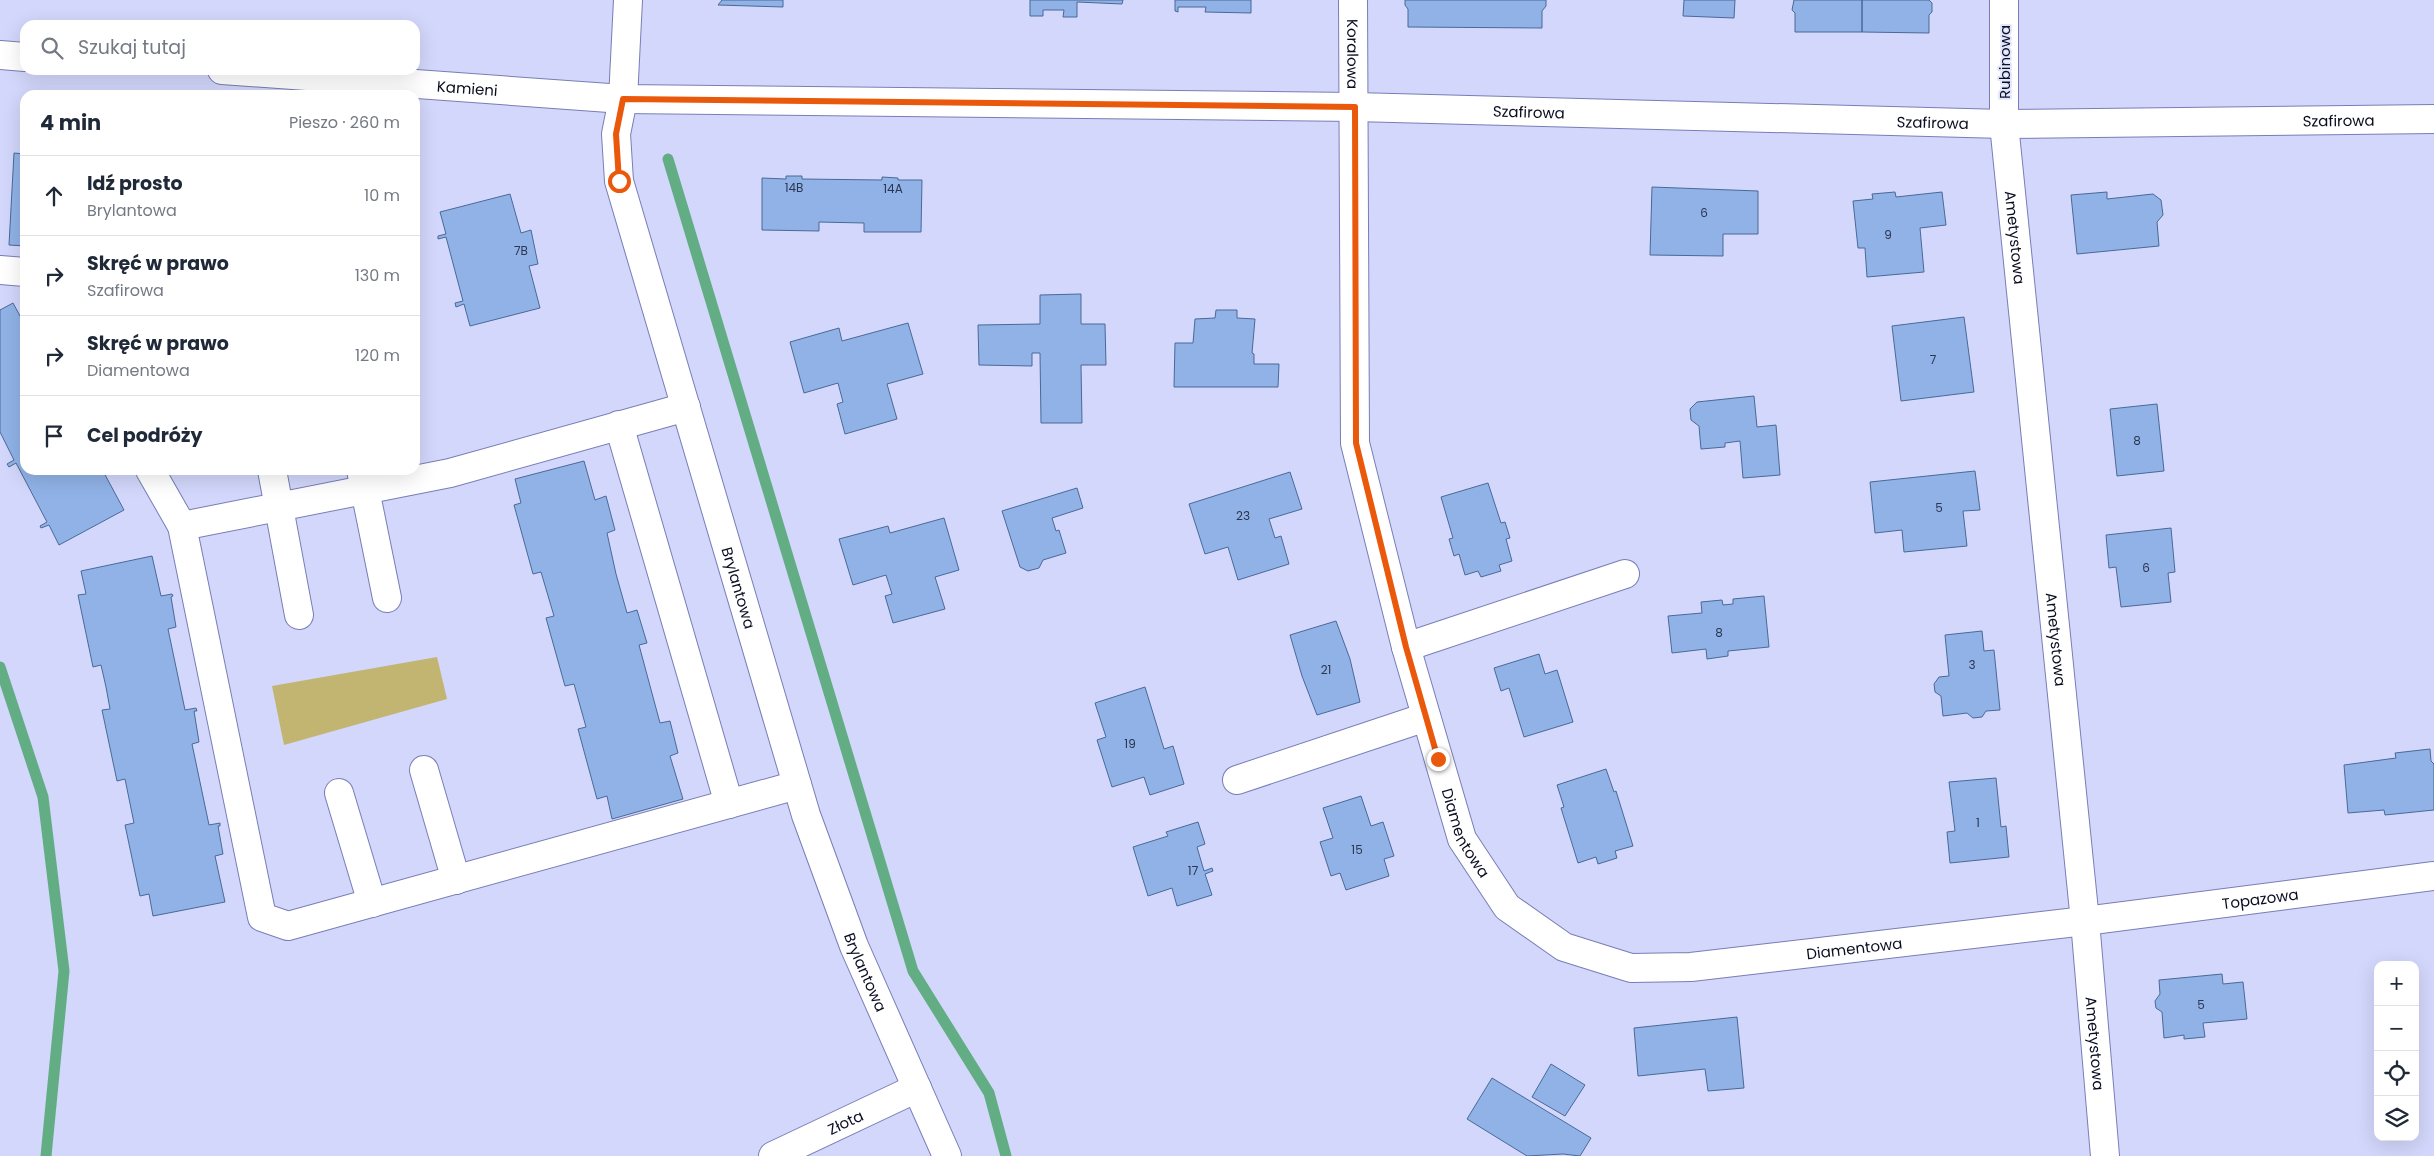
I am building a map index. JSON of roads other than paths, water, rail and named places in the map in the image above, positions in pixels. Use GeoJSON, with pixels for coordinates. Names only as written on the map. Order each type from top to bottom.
{"type":"FeatureCollection","features":[{"type":"Feature","properties":{"kind":"street","name":"Brylantowa"},"geometry":{"type":"LineString","coordinates":[[628,0],[623,99],[616,134],[619,181],[797,785],[854,946],[947,1156]]}},
{"type":"Feature","properties":{"kind":"street","name":"Koralowa"},"geometry":{"type":"LineString","coordinates":[[1354,0],[1355,107]]}},
{"type":"Feature","properties":{"kind":"street","name":"Rubinowa"},"geometry":{"type":"LineString","coordinates":[[2004,0],[2004,124]]}},
{"type":"Feature","properties":{"kind":"street"},"geometry":{"type":"LineString","coordinates":[[0,55],[20,57]]}},
{"type":"Feature","properties":{"kind":"street","name":"Kamieni"},"geometry":{"type":"LineString","coordinates":[[291,75],[623,99]]}},
{"type":"Feature","properties":{"kind":"street","name":"Szafirowa"},"geometry":{"type":"LineString","coordinates":[[623,99],[1355,107],[2004,124],[2434,119]]}},
{"type":"Feature","properties":{"kind":"street","name":"Diamentowa"},"geometry":{"type":"LineString","coordinates":[[1355,107],[1356,443],[1406,647],[1462,839],[1507,907],[1564,946],[1631,968],[1701,966],[2085,921]]}},
{"type":"Feature","properties":{"kind":"street","name":"Ametystowa"},"geometry":{"type":"LineString","coordinates":[[2004,124],[2085,921],[2105,1156]]}},
{"type":"Feature","properties":{"kind":"street"},"geometry":{"type":"LineString","coordinates":[[0,270],[20,272]]}},
{"type":"Feature","properties":{"kind":"street"},"geometry":{"type":"LineString","coordinates":[[182,526],[279,507],[362,480],[450,473],[686,407]]}},
{"type":"Feature","properties":{"kind":"street"},"geometry":{"type":"LineString","coordinates":[[619,425],[729,804]]}},
{"type":"Feature","properties":{"kind":"street"},"geometry":{"type":"LineString","coordinates":[[153,475],[182,526],[262,917],[288,926],[797,785]]}},
{"type":"Feature","properties":{"kind":"street"},"geometry":{"type":"LineString","coordinates":[[273,475],[298,615]]}},
{"type":"Feature","properties":{"kind":"street"},"geometry":{"type":"LineString","coordinates":[[362,480],[387,598]]}},
{"type":"Feature","properties":{"kind":"street"},"geometry":{"type":"LineString","coordinates":[[1406,647],[1625,574]]}},
{"type":"Feature","properties":{"kind":"street"},"geometry":{"type":"LineString","coordinates":[[1237,780],[1426,717]]}},
{"type":"Feature","properties":{"kind":"street"},"geometry":{"type":"LineString","coordinates":[[424,770],[456,880]]}},
{"type":"Feature","properties":{"kind":"street"},"geometry":{"type":"LineString","coordinates":[[339,793],[372,903]]}},
{"type":"Feature","properties":{"kind":"street","name":"Topazowa"},"geometry":{"type":"LineString","coordinates":[[2085,921],[2434,876]]}},
{"type":"Feature","properties":{"kind":"street","name":"Złota"},"geometry":{"type":"LineString","coordinates":[[774,1156],[918,1088]]}},
{"type":"Feature","properties":{"kind":"waterway"},"geometry":{"type":"LineString","coordinates":[[668,159],[913,971],[989,1093],[1006,1156]]}},
{"type":"Feature","properties":{"kind":"waterway"},"geometry":{"type":"LineString","coordinates":[[0,667],[43,797],[64,971],[46,1156]]}}]}
